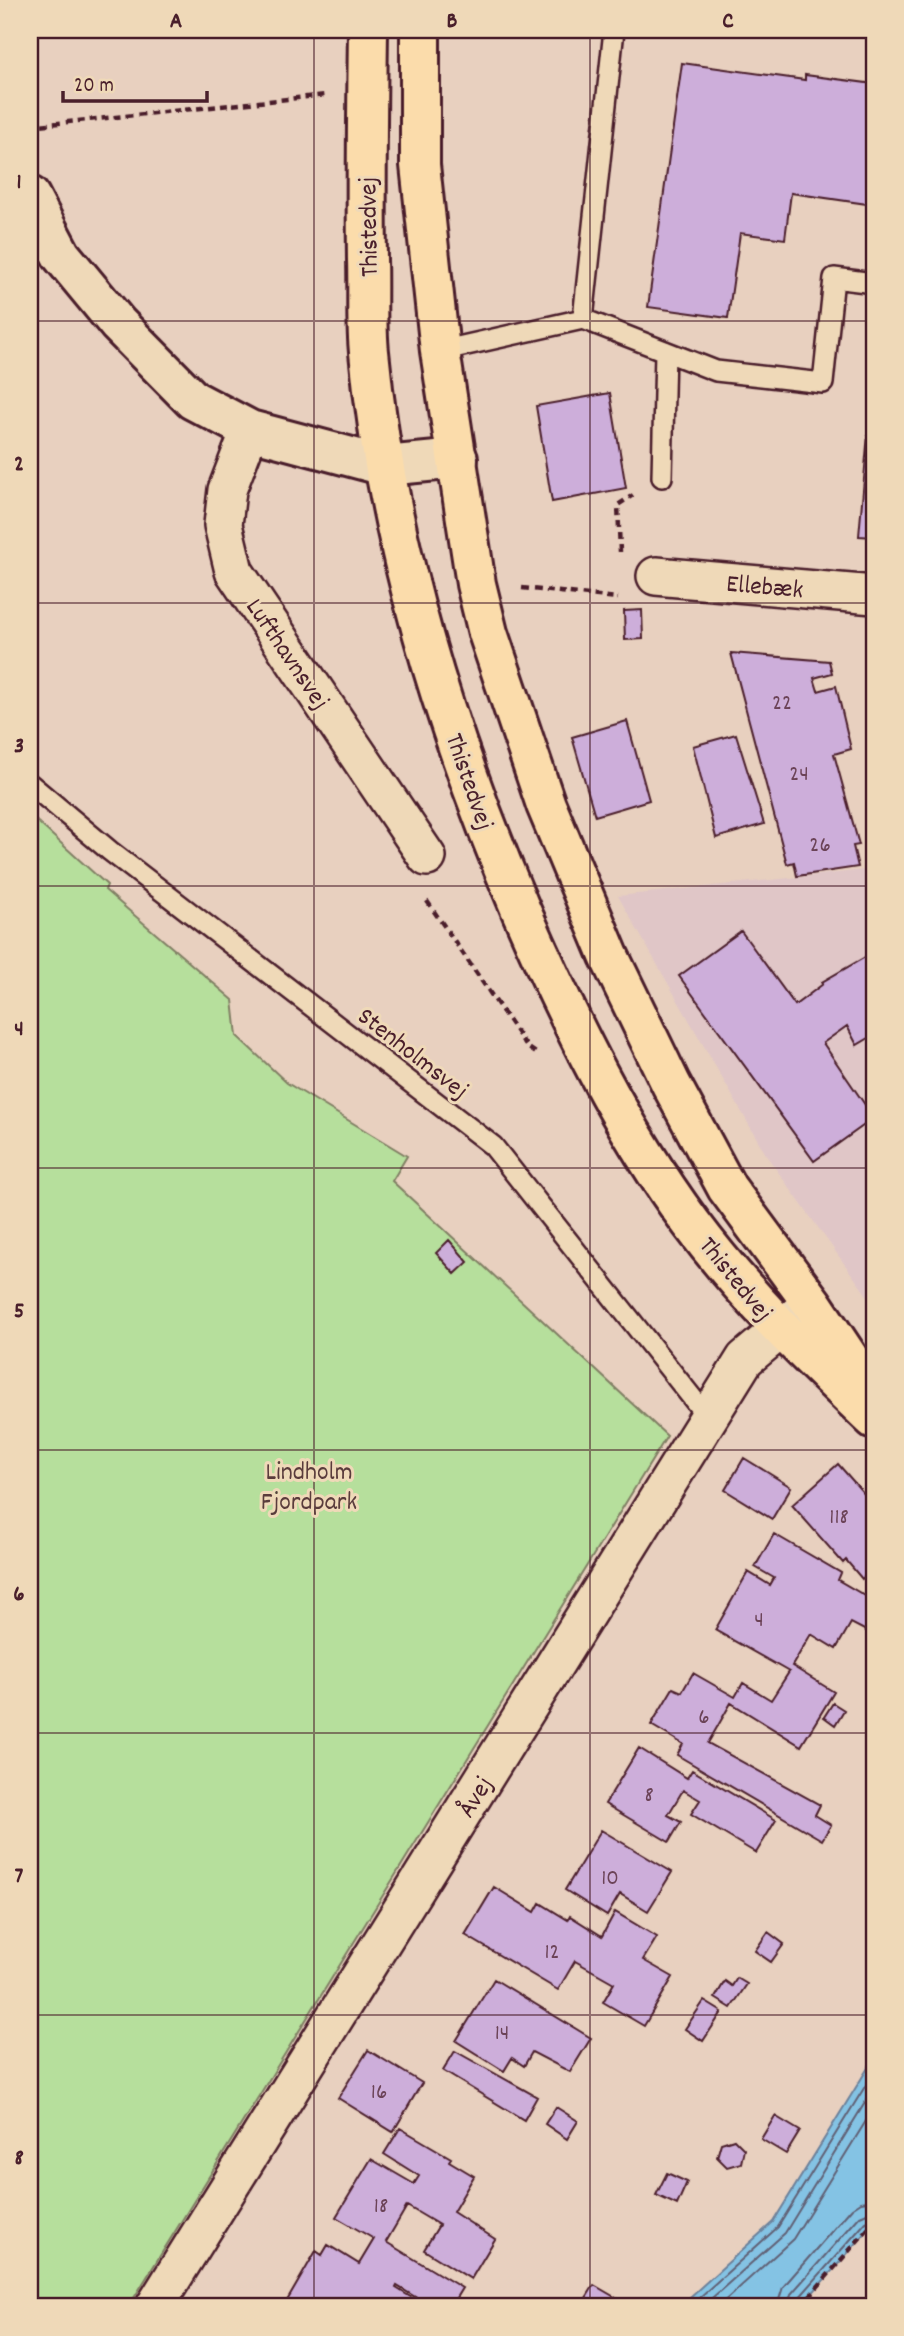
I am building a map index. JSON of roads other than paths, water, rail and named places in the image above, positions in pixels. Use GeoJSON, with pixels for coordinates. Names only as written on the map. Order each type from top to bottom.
{"type":"FeatureCollection","features":[{"type":"Feature","properties":{"kind":"main road","name":"Thistedvej"},"geometry":{"type":"LineString","coordinates":[[368,30],[369,350],[385,466],[422,637],[485,825],[553,984],[617,1111],[691,1223],[780,1330],[874,1419]]}},
{"type":"Feature","properties":{"kind":"main road","name":"Thistedvej"},"geometry":{"type":"LineString","coordinates":[[419,30],[420,165],[440,351],[476,584],[488,633],[546,805],[609,956],[671,1084],[727,1188],[812,1303],[874,1396]]}},
{"type":"Feature","properties":{"kind":"street"},"geometry":{"type":"LineString","coordinates":[[30,196],[61,255],[118,324],[193,400],[250,430],[385,466],[458,459]]}},
{"type":"Feature","properties":{"kind":"street","name":"Lufthavnsvej"},"geometry":{"type":"LineString","coordinates":[[250,430],[227,490],[223,525],[234,571],[426,857]]}},
{"type":"Feature","properties":{"kind":"street","name":"Ellebæk"},"geometry":{"type":"LineString","coordinates":[[656,576],[874,595]]}},
{"type":"Feature","properties":{"kind":"street","name":"Åvej"},"geometry":{"type":"LineString","coordinates":[[155,2306],[745,1360],[812,1303]]}},
{"type":"Feature","properties":{"kind":"lane"},"geometry":{"type":"LineString","coordinates":[[583,318],[614,30]]}},
{"type":"Feature","properties":{"kind":"lane"},"geometry":{"type":"LineString","coordinates":[[440,351],[583,318],[716,370],[823,383],[834,278],[874,283]]}},
{"type":"Feature","properties":{"kind":"lane"},"geometry":{"type":"LineString","coordinates":[[662,477],[665,351]]}},
{"type":"Feature","properties":{"kind":"lane","name":"Stenholmsvej"},"geometry":{"type":"LineString","coordinates":[[30,784],[110,851],[493,1146],[709,1419]]}},
{"type":"Feature","properties":{"kind":"water"},"geometry":{"type":"Polygon","coordinates":[[[874,2058],[874,2222],[870,2228],[801,2306],[680,2306],[773,2222],[874,2058]]]}},
{"type":"Feature","properties":{"kind":"park label","name":"Lindholm Fjordpark"},"geometry":{"type":"Point","coordinates":[309,1485]}}]}
